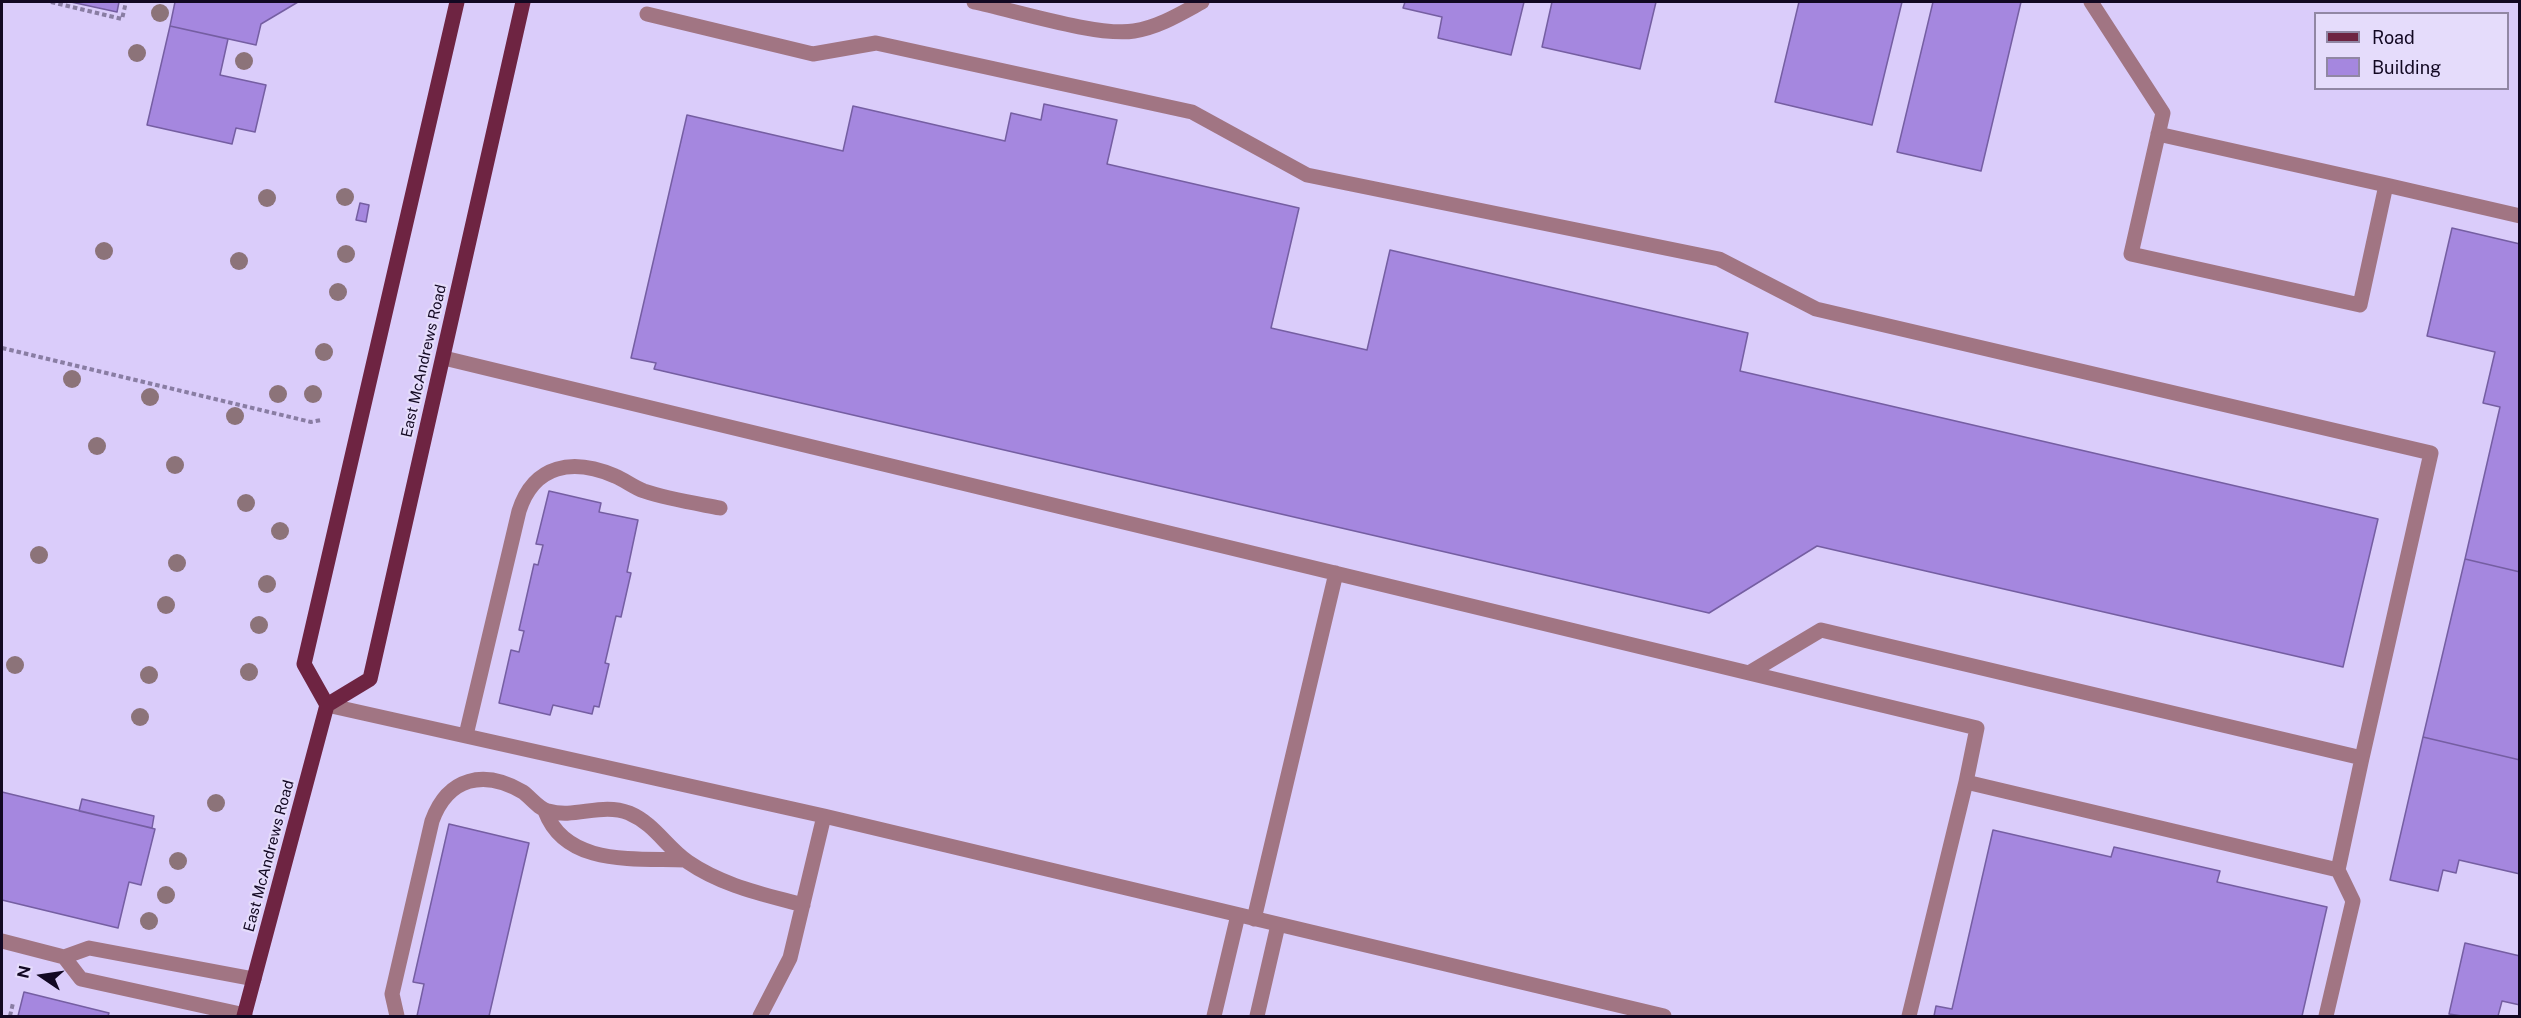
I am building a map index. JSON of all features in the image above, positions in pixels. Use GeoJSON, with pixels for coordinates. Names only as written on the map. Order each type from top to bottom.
{"type":"FeatureCollection","features":[{"type":"Feature","properties":{"kind":"main road"},"geometry":{"type":"LineString","coordinates":[[327,705],[304,664],[457,2]]}},
{"type":"Feature","properties":{"kind":"main road","name":"East McAndrews Road"},"geometry":{"type":"LineString","coordinates":[[245,1016],[327,705],[370,679],[523,2]]}},
{"type":"Feature","properties":{"kind":"street"},"geometry":{"type":"LineString","coordinates":[[974,2],[1106,30],[1132,32],[1171,19],[1202,2]]}},
{"type":"Feature","properties":{"kind":"street"},"geometry":{"type":"LineString","coordinates":[[2091,2],[2163,113],[2132,254],[2360,305],[2386,185]]}},
{"type":"Feature","properties":{"kind":"street"},"geometry":{"type":"LineString","coordinates":[[647,14],[813,54],[876,43],[1192,112],[1307,175],[1719,259],[1816,309],[2431,453],[2338,870],[2353,901],[2326,1017]]}},
{"type":"Feature","properties":{"kind":"street"},"geometry":{"type":"LineString","coordinates":[[2158,134],[2520,216]]}},
{"type":"Feature","properties":{"kind":"street"},"geometry":{"type":"LineString","coordinates":[[444,358],[1977,728],[1909,1017]]}},
{"type":"Feature","properties":{"kind":"street"},"geometry":{"type":"LineString","coordinates":[[466,735],[516,520],[524,495],[537,478],[554,470],[583,468],[615,476],[645,491],[720,508]]}},
{"type":"Feature","properties":{"kind":"street"},"geometry":{"type":"LineString","coordinates":[[1254,919],[1336,573]]}},
{"type":"Feature","properties":{"kind":"street"},"geometry":{"type":"LineString","coordinates":[[1749,673],[1821,630],[2362,758]]}},
{"type":"Feature","properties":{"kind":"street"},"geometry":{"type":"LineString","coordinates":[[327,705],[825,816],[1664,1017]]}},
{"type":"Feature","properties":{"kind":"street"},"geometry":{"type":"LineString","coordinates":[[397,1017],[392,994],[438,804],[459,784],[486,778],[515,787],[545,811],[558,835],[569,844],[583,849],[627,861],[685,860]]}},
{"type":"Feature","properties":{"kind":"street"},"geometry":{"type":"LineString","coordinates":[[1966,782],[2338,870]]}},
{"type":"Feature","properties":{"kind":"street"},"geometry":{"type":"LineString","coordinates":[[545,811],[573,813],[607,808],[625,812],[652,826],[685,860],[726,883],[803,905]]}},
{"type":"Feature","properties":{"kind":"street"},"geometry":{"type":"LineString","coordinates":[[760,1017],[790,958],[825,816]]}},
{"type":"Feature","properties":{"kind":"street"},"geometry":{"type":"LineString","coordinates":[[1215,1017],[1238,915]]}},
{"type":"Feature","properties":{"kind":"street"},"geometry":{"type":"LineString","coordinates":[[1257,1017],[1278,925]]}},
{"type":"Feature","properties":{"kind":"street"},"geometry":{"type":"LineString","coordinates":[[2,941],[64,957],[89,948],[254,979]]}},
{"type":"Feature","properties":{"kind":"street"},"geometry":{"type":"LineString","coordinates":[[64,957],[81,979],[245,1016]]}},
{"type":"Feature","properties":{"kind":"path"},"geometry":{"type":"LineString","coordinates":[[51,2],[122,19],[126,2]]}},
{"type":"Feature","properties":{"kind":"path"},"geometry":{"type":"LineString","coordinates":[[2,348],[311,422],[321,420]]}},
{"type":"Feature","properties":{"kind":"path"},"geometry":{"type":"LineString","coordinates":[[10,1017],[13,1003]]}},
{"type":"Feature","properties":{"kind":"building"},"geometry":{"type":"Polygon","coordinates":[[[71,2],[119,2],[117,12],[71,2]]]}},
{"type":"Feature","properties":{"kind":"building"},"geometry":{"type":"Polygon","coordinates":[[[175,2],[298,2],[261,24],[256,45],[170,26],[175,2]]]}},
{"type":"Feature","properties":{"kind":"building"},"geometry":{"type":"Polygon","coordinates":[[[1405,2],[1524,2],[1511,55],[1438,38],[1442,17],[1403,8],[1405,2]]]}},
{"type":"Feature","properties":{"kind":"building"},"geometry":{"type":"Polygon","coordinates":[[[1552,2],[1656,2],[1640,69],[1542,47],[1552,2]]]}},
{"type":"Feature","properties":{"kind":"building"},"geometry":{"type":"Polygon","coordinates":[[[1799,2],[1902,2],[1872,125],[1775,102],[1799,2]]]}},
{"type":"Feature","properties":{"kind":"building"},"geometry":{"type":"Polygon","coordinates":[[[1933,2],[2021,2],[1981,171],[1897,152],[1933,2]]]}},
{"type":"Feature","properties":{"kind":"building"},"geometry":{"type":"Polygon","coordinates":[[[170,26],[228,39],[220,75],[266,85],[255,132],[236,128],[232,144],[147,125],[170,26]]]}},
{"type":"Feature","properties":{"kind":"building"},"geometry":{"type":"Polygon","coordinates":[[[1044,104],[1117,120],[1107,164],[1299,208],[1271,328],[1367,350],[1390,250],[1748,333],[1740,371],[2378,519],[2343,667],[1817,546],[1709,613],[654,369],[656,363],[631,358],[687,115],[843,151],[853,106],[1005,141],[1011,113],[1041,120],[1044,104]]]}},
{"type":"Feature","properties":{"kind":"building"},"geometry":{"type":"Polygon","coordinates":[[[360,203],[369,205],[366,222],[356,220],[360,203]]]}},
{"type":"Feature","properties":{"kind":"building"},"geometry":{"type":"Polygon","coordinates":[[[2452,228],[2520,244],[2520,572],[2465,559],[2500,407],[2483,403],[2495,352],[2427,336],[2452,228]]]}},
{"type":"Feature","properties":{"kind":"building"},"geometry":{"type":"Polygon","coordinates":[[[549,491],[601,503],[599,512],[638,520],[627,572],[631,573],[621,617],[616,616],[605,663],[609,664],[599,707],[594,706],[592,714],[553,705],[550,715],[499,703],[511,650],[519,652],[524,631],[519,630],[534,564],[538,565],[543,545],[536,544],[549,491]]]}},
{"type":"Feature","properties":{"kind":"building"},"geometry":{"type":"Polygon","coordinates":[[[2465,559],[2520,572],[2520,760],[2423,737],[2465,559]]]}},
{"type":"Feature","properties":{"kind":"building"},"geometry":{"type":"Polygon","coordinates":[[[2423,737],[2520,760],[2520,874],[2459,860],[2456,873],[2443,870],[2438,891],[2390,880],[2423,737]]]}},
{"type":"Feature","properties":{"kind":"building"},"geometry":{"type":"Polygon","coordinates":[[[2,792],[155,829],[141,885],[129,882],[118,928],[2,900],[2,792]]]}},
{"type":"Feature","properties":{"kind":"building"},"geometry":{"type":"Polygon","coordinates":[[[82,799],[154,816],[152,828],[79,811],[82,799]]]}},
{"type":"Feature","properties":{"kind":"building"},"geometry":{"type":"Polygon","coordinates":[[[449,824],[529,843],[489,1016],[417,1016],[424,984],[413,982],[449,824]]]}},
{"type":"Feature","properties":{"kind":"building"},"geometry":{"type":"Polygon","coordinates":[[[1993,830],[2111,857],[2114,847],[2220,871],[2217,882],[2327,907],[2302,1016],[1934,1016],[1936,1006],[1952,1009],[1993,830]]]}},
{"type":"Feature","properties":{"kind":"building"},"geometry":{"type":"Polygon","coordinates":[[[2465,943],[2520,956],[2520,1005],[2502,1001],[2498,1016],[2449,1014],[2465,943]]]}},
{"type":"Feature","properties":{"kind":"building"},"geometry":{"type":"Polygon","coordinates":[[[24,992],[109,1013],[108,1016],[18,1016],[24,992]]]}}]}
